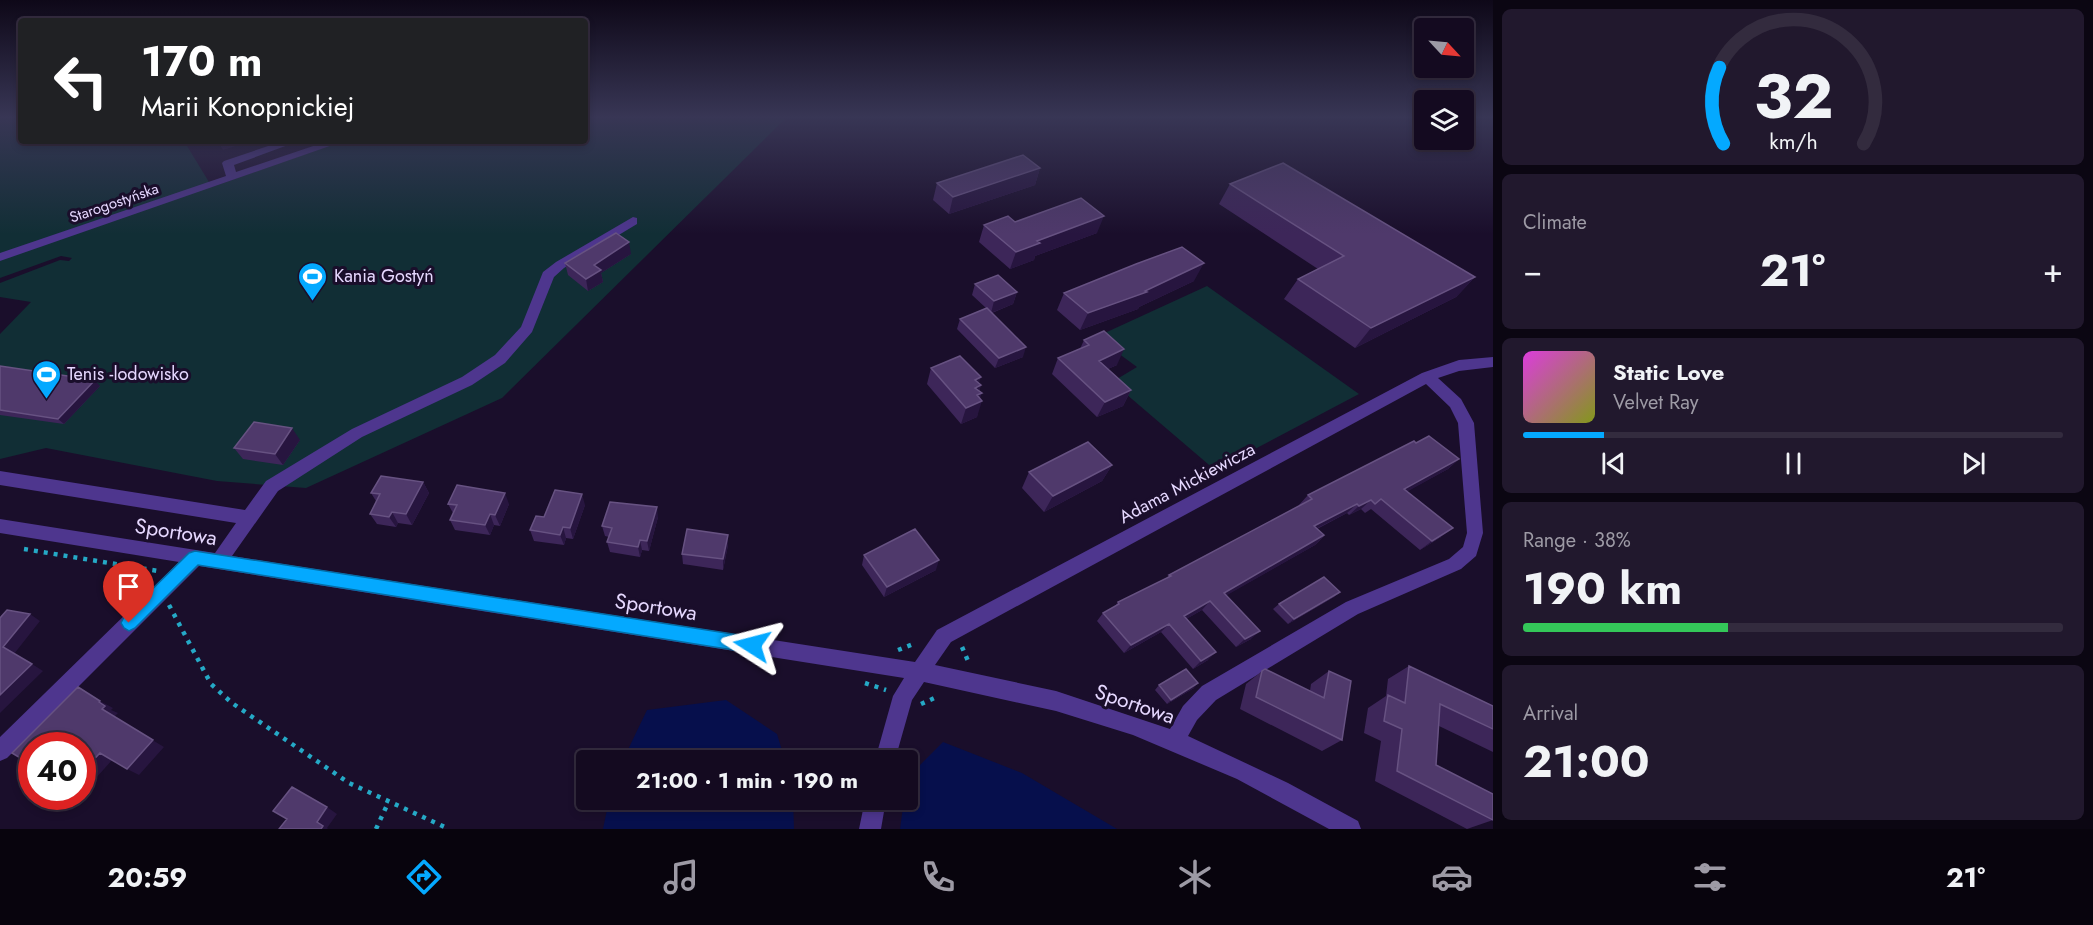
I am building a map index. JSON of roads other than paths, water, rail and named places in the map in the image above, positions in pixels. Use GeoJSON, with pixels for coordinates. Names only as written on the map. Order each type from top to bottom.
{"type":"FeatureCollection","features":[{"type":"Feature","properties":{"kind":"street"},"geometry":{"type":"LineString","coordinates":[[232,178],[228,164],[249,157]]}},
{"type":"Feature","properties":{"kind":"street","name":"Starogostyńska"},"geometry":{"type":"LineString","coordinates":[[0,257],[294,157]]}},
{"type":"Feature","properties":{"kind":"street"},"geometry":{"type":"LineString","coordinates":[[218,562],[272,486],[357,433],[467,381],[500,359],[527,329],[548,275],[560,265],[633,221]]}},
{"type":"Feature","properties":{"kind":"street","name":"Adama Mickiewicza"},"geometry":{"type":"LineString","coordinates":[[888,750],[903,696],[944,636],[1448,366],[1493,362]]}},
{"type":"Feature","properties":{"kind":"street"},"geometry":{"type":"LineString","coordinates":[[1174,741],[1190,713],[1209,693],[1352,608],[1455,564],[1470,551],[1475,533],[1466,423],[1463,412],[1454,400],[1427,377]]}},
{"type":"Feature","properties":{"kind":"street"},"geometry":{"type":"LineString","coordinates":[[0,478],[249,518]]}},
{"type":"Feature","properties":{"kind":"street","name":"Sportowa"},"geometry":{"type":"LineString","coordinates":[[0,526],[918,673],[1058,701],[1133,725],[1254,776],[1350,829]]}},
{"type":"Feature","properties":{"kind":"street"},"geometry":{"type":"LineString","coordinates":[[0,751],[195,558]]}},
{"type":"Feature","properties":{"kind":"street"},"geometry":{"type":"LineString","coordinates":[[870,829],[874,810]]}},
{"type":"Feature","properties":{"kind":"place","name":"Kania Gostyń"},"geometry":{"type":"Point","coordinates":[313,302]}},
{"type":"Feature","properties":{"kind":"place","name":"Tenis -lodowisko"},"geometry":{"type":"Point","coordinates":[46,400]}}]}
